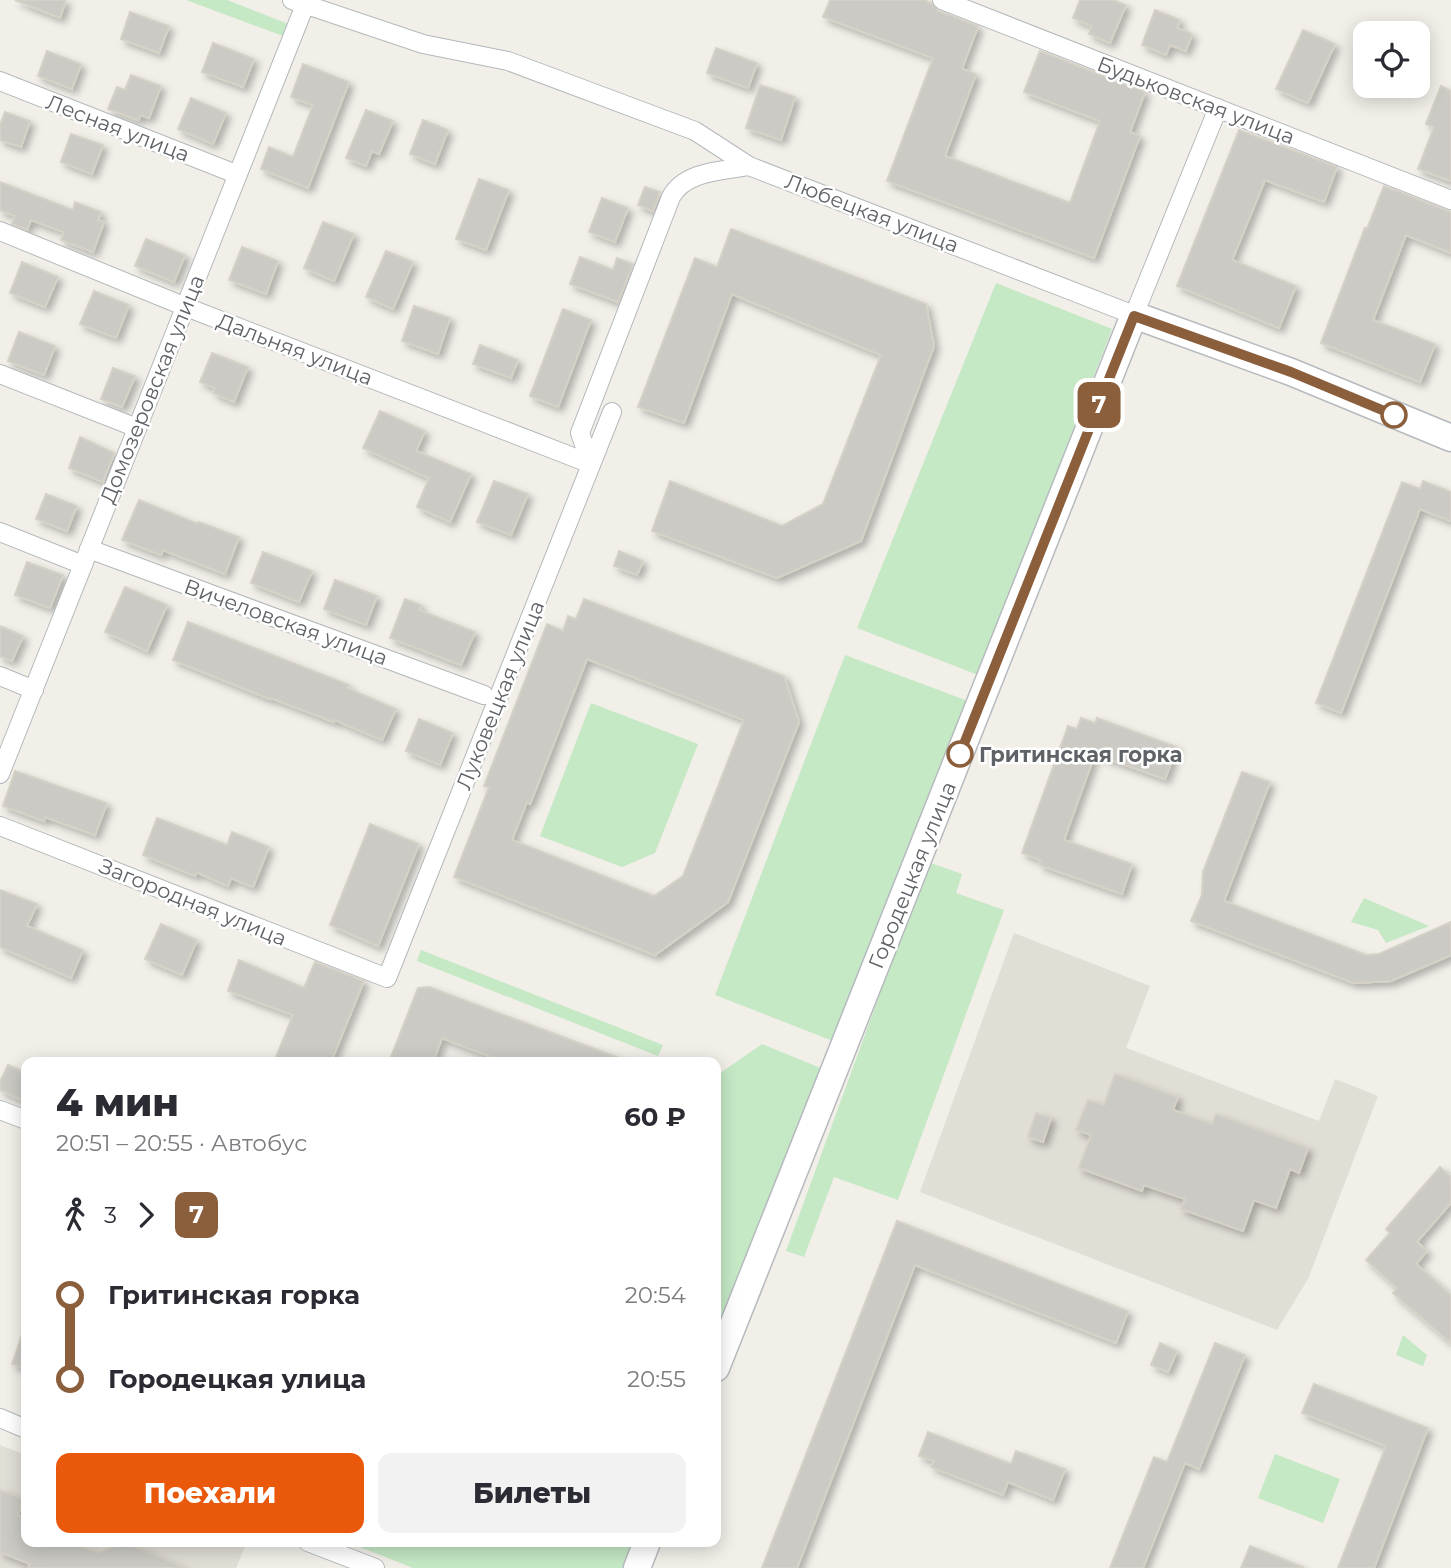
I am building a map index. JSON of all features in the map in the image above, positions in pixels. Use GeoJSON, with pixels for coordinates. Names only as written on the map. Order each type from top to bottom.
{"type":"FeatureCollection","features":[{"type":"Feature","properties":{"kind":"street","name":"Будьковская улица"},"geometry":{"type":"LineString","coordinates":[[942,0],[1451,200]]}},
{"type":"Feature","properties":{"kind":"street","name":"Любецкая улица"},"geometry":{"type":"LineString","coordinates":[[298,2],[423,44],[508,61],[695,131],[749,166],[1134,316],[1291,372],[1451,438]]}},
{"type":"Feature","properties":{"kind":"street","name":"Домозеровская улица"},"geometry":{"type":"LineString","coordinates":[[0,774],[186,307],[298,2]]}},
{"type":"Feature","properties":{"kind":"street","name":"Лесная улица"},"geometry":{"type":"LineString","coordinates":[[0,81],[236,174]]}},
{"type":"Feature","properties":{"kind":"street","name":"Городецкая улица"},"geometry":{"type":"LineString","coordinates":[[721,1355],[1218,108]]}},
{"type":"Feature","properties":{"kind":"street"},"geometry":{"type":"LineString","coordinates":[[591,464],[580,433],[671,197],[677,186],[692,177],[749,166]]}},
{"type":"Feature","properties":{"kind":"street","name":"Дальняя улица"},"geometry":{"type":"LineString","coordinates":[[0,231],[186,307],[591,464]]}},
{"type":"Feature","properties":{"kind":"street"},"geometry":{"type":"LineString","coordinates":[[0,374],[137,428]]}},
{"type":"Feature","properties":{"kind":"street","name":"Луковецкая улица"},"geometry":{"type":"LineString","coordinates":[[387,978],[612,412]]}},
{"type":"Feature","properties":{"kind":"street","name":"Вичеловская улица"},"geometry":{"type":"LineString","coordinates":[[0,531],[86,557],[484,695]]}},
{"type":"Feature","properties":{"kind":"street"},"geometry":{"type":"LineString","coordinates":[[0,676],[34,690]]}},
{"type":"Feature","properties":{"kind":"street","name":"Загородная улица"},"geometry":{"type":"LineString","coordinates":[[0,826],[387,978]]}},
{"type":"Feature","properties":{"kind":"street"},"geometry":{"type":"LineString","coordinates":[[0,1110],[21,1118]]}},
{"type":"Feature","properties":{"kind":"street"},"geometry":{"type":"LineString","coordinates":[[0,1418],[21,1427]]}},
{"type":"Feature","properties":{"kind":"street"},"geometry":{"type":"LineString","coordinates":[[321,1547],[375,1568]]}},
{"type":"Feature","properties":{"kind":"street"},"geometry":{"type":"LineString","coordinates":[[636,1568],[645,1547]]}},
{"type":"Feature","properties":{"kind":"shaded area"},"geometry":{"type":"Polygon","coordinates":[[[1014,933],[1150,986],[1126,1048],[1319,1121],[1335,1079],[1378,1096],[1308,1279],[1277,1330],[920,1192],[1014,933]]]}},
{"type":"Feature","properties":{"kind":"shaded area"},"geometry":{"type":"Polygon","coordinates":[[[0,1445],[21,1453],[21,1547],[245,1547],[236,1568],[0,1568],[0,1445]]]}},
{"type":"Feature","properties":{"kind":"green space"},"geometry":{"type":"Polygon","coordinates":[[[186,0],[227,0],[291,25],[286,37],[186,0]]]}},
{"type":"Feature","properties":{"kind":"green space"},"geometry":{"type":"Polygon","coordinates":[[[996,283],[1112,329],[978,675],[857,628],[996,283]]]}},
{"type":"Feature","properties":{"kind":"green space"},"geometry":{"type":"Polygon","coordinates":[[[845,655],[968,701],[833,1041],[715,995],[845,655]]]}},
{"type":"Feature","properties":{"kind":"green space"},"geometry":{"type":"Polygon","coordinates":[[[591,703],[698,744],[655,853],[622,867],[540,836],[591,703]]]}},
{"type":"Feature","properties":{"kind":"green space"},"geometry":{"type":"Polygon","coordinates":[[[928,862],[962,874],[956,893],[1004,910],[898,1200],[834,1177],[804,1257],[786,1251],[928,862]]]}},
{"type":"Feature","properties":{"kind":"green space"},"geometry":{"type":"Polygon","coordinates":[[[1364,898],[1429,926],[1386,943],[1378,930],[1351,922],[1364,898]]]}},
{"type":"Feature","properties":{"kind":"green space"},"geometry":{"type":"Polygon","coordinates":[[[421,950],[663,1045],[658,1056],[417,961],[421,950]]]}},
{"type":"Feature","properties":{"kind":"green space"},"geometry":{"type":"Polygon","coordinates":[[[762,1044],[823,1069],[721,1322],[721,1073],[762,1044]]]}},
{"type":"Feature","properties":{"kind":"green space"},"geometry":{"type":"Polygon","coordinates":[[[1403,1335],[1427,1355],[1423,1366],[1396,1355],[1403,1335]]]}},
{"type":"Feature","properties":{"kind":"green space"},"geometry":{"type":"Polygon","coordinates":[[[1275,1454],[1340,1479],[1323,1523],[1258,1498],[1275,1454]]]}},
{"type":"Feature","properties":{"kind":"green space"},"geometry":{"type":"Polygon","coordinates":[[[360,1547],[632,1547],[623,1568],[413,1568],[360,1547]]]}},
{"type":"Feature","properties":{"kind":"building"},"geometry":{"type":"Polygon","coordinates":[[[15,0],[66,0],[60,18],[15,0]]]}},
{"type":"Feature","properties":{"kind":"building"},"geometry":{"type":"Polygon","coordinates":[[[830,0],[924,0],[938,11],[978,26],[962,69],[976,74],[945,156],[1070,203],[1100,121],[1024,92],[1040,51],[1145,92],[1130,132],[1140,136],[1094,258],[887,181],[933,58],[823,17],[830,0]]]}},
{"type":"Feature","properties":{"kind":"building"},"geometry":{"type":"Polygon","coordinates":[[[1080,0],[1113,0],[1126,5],[1110,43],[1089,34],[1092,26],[1073,18],[1080,0]]]}},
{"type":"Feature","properties":{"kind":"building"},"geometry":{"type":"Polygon","coordinates":[[[1155,10],[1180,20],[1177,28],[1192,34],[1186,51],[1170,45],[1166,55],[1142,45],[1155,10]]]}},
{"type":"Feature","properties":{"kind":"building"},"geometry":{"type":"Polygon","coordinates":[[[130,12],[169,26],[159,53],[121,39],[130,12]]]}},
{"type":"Feature","properties":{"kind":"building"},"geometry":{"type":"Polygon","coordinates":[[[1303,30],[1335,44],[1308,103],[1276,89],[1303,30]]]}},
{"type":"Feature","properties":{"kind":"building"},"geometry":{"type":"Polygon","coordinates":[[[213,43],[254,59],[243,87],[202,72],[213,43]]]}},
{"type":"Feature","properties":{"kind":"building"},"geometry":{"type":"Polygon","coordinates":[[[716,48],[757,63],[748,88],[707,73],[716,48]]]}},
{"type":"Feature","properties":{"kind":"building"},"geometry":{"type":"Polygon","coordinates":[[[47,51],[81,64],[72,89],[38,76],[47,51]]]}},
{"type":"Feature","properties":{"kind":"building"},"geometry":{"type":"Polygon","coordinates":[[[303,64],[349,82],[308,188],[261,169],[269,147],[293,157],[313,105],[291,97],[303,64]]]}},
{"type":"Feature","properties":{"kind":"building"},"geometry":{"type":"Polygon","coordinates":[[[131,75],[161,86],[149,118],[141,115],[138,120],[108,109],[117,87],[125,90],[131,75]]]}},
{"type":"Feature","properties":{"kind":"building"},"geometry":{"type":"Polygon","coordinates":[[[760,85],[795,97],[781,140],[746,128],[760,85]]]}},
{"type":"Feature","properties":{"kind":"building"},"geometry":{"type":"Polygon","coordinates":[[[1441,86],[1451,91],[1451,181],[1418,169],[1434,127],[1426,124],[1441,86]]]}},
{"type":"Feature","properties":{"kind":"building"},"geometry":{"type":"Polygon","coordinates":[[[191,98],[226,113],[213,144],[178,129],[191,98]]]}},
{"type":"Feature","properties":{"kind":"building"},"geometry":{"type":"Polygon","coordinates":[[[366,110],[393,121],[379,154],[372,151],[366,166],[346,158],[366,110]]]}},
{"type":"Feature","properties":{"kind":"building"},"geometry":{"type":"Polygon","coordinates":[[[5,112],[30,121],[21,147],[0,140],[0,125],[5,112]]]}},
{"type":"Feature","properties":{"kind":"building"},"geometry":{"type":"Polygon","coordinates":[[[423,120],[448,130],[435,164],[410,154],[423,120]]]}},
{"type":"Feature","properties":{"kind":"building"},"geometry":{"type":"Polygon","coordinates":[[[1239,130],[1337,167],[1324,202],[1265,180],[1232,260],[1296,286],[1279,328],[1177,286],[1239,130]]]}},
{"type":"Feature","properties":{"kind":"building"},"geometry":{"type":"Polygon","coordinates":[[[71,134],[103,145],[92,174],[61,162],[71,134]]]}},
{"type":"Feature","properties":{"kind":"building"},"geometry":{"type":"Polygon","coordinates":[[[479,179],[509,190],[486,250],[456,239],[479,179]]]}},
{"type":"Feature","properties":{"kind":"building"},"geometry":{"type":"Polygon","coordinates":[[[0,182],[73,210],[75,202],[101,212],[98,220],[104,222],[93,252],[61,240],[64,232],[31,220],[27,230],[12,224],[15,216],[0,210],[0,182]]]}},
{"type":"Feature","properties":{"kind":"building"},"geometry":{"type":"Polygon","coordinates":[[[1384,186],[1451,212],[1451,253],[1406,235],[1373,320],[1435,344],[1420,382],[1321,343],[1384,186]]]}},
{"type":"Feature","properties":{"kind":"building"},"geometry":{"type":"Polygon","coordinates":[[[645,187],[660,192],[653,211],[638,205],[645,187]]]}},
{"type":"Feature","properties":{"kind":"building"},"geometry":{"type":"Polygon","coordinates":[[[602,198],[628,208],[615,242],[589,232],[602,198]]]}},
{"type":"Feature","properties":{"kind":"building"},"geometry":{"type":"Polygon","coordinates":[[[323,222],[354,234],[334,281],[304,268],[323,222]]]}},
{"type":"Feature","properties":{"kind":"building"},"geometry":{"type":"Polygon","coordinates":[[[731,229],[926,304],[934,346],[861,541],[777,578],[652,531],[670,481],[782,526],[823,504],[881,355],[732,294],[684,423],[638,407],[695,258],[717,267],[731,229]]]}},
{"type":"Feature","properties":{"kind":"building"},"geometry":{"type":"Polygon","coordinates":[[[146,239],[185,255],[174,282],[135,266],[146,239]]]}},
{"type":"Feature","properties":{"kind":"building"},"geometry":{"type":"Polygon","coordinates":[[[242,247],[278,261],[266,294],[229,280],[242,247]]]}},
{"type":"Feature","properties":{"kind":"building"},"geometry":{"type":"Polygon","coordinates":[[[386,251],[413,262],[393,309],[366,297],[386,251]]]}},
{"type":"Feature","properties":{"kind":"building"},"geometry":{"type":"Polygon","coordinates":[[[580,257],[613,270],[617,258],[633,264],[618,302],[570,284],[580,257]]]}},
{"type":"Feature","properties":{"kind":"building"},"geometry":{"type":"Polygon","coordinates":[[[22,262],[58,277],[45,307],[10,293],[22,262]]]}},
{"type":"Feature","properties":{"kind":"building"},"geometry":{"type":"Polygon","coordinates":[[[94,291],[129,305],[116,338],[80,324],[94,291]]]}},
{"type":"Feature","properties":{"kind":"building"},"geometry":{"type":"Polygon","coordinates":[[[414,306],[450,318],[438,354],[402,341],[414,306]]]}},
{"type":"Feature","properties":{"kind":"building"},"geometry":{"type":"Polygon","coordinates":[[[563,309],[591,320],[558,407],[530,396],[563,309]]]}},
{"type":"Feature","properties":{"kind":"building"},"geometry":{"type":"Polygon","coordinates":[[[19,332],[55,346],[44,375],[8,361],[19,332]]]}},
{"type":"Feature","properties":{"kind":"building"},"geometry":{"type":"Polygon","coordinates":[[[480,345],[518,360],[511,378],[473,364],[480,345]]]}},
{"type":"Feature","properties":{"kind":"building"},"geometry":{"type":"Polygon","coordinates":[[[212,353],[248,367],[234,402],[213,393],[215,388],[200,382],[212,353]]]}},
{"type":"Feature","properties":{"kind":"building"},"geometry":{"type":"Polygon","coordinates":[[[113,368],[135,376],[122,407],[101,399],[113,368]]]}},
{"type":"Feature","properties":{"kind":"building"},"geometry":{"type":"Polygon","coordinates":[[[380,411],[425,431],[416,451],[471,474],[450,522],[417,507],[429,478],[363,448],[380,411]]]}},
{"type":"Feature","properties":{"kind":"building"},"geometry":{"type":"Polygon","coordinates":[[[80,437],[114,453],[103,482],[69,468],[80,437]]]}},
{"type":"Feature","properties":{"kind":"building"},"geometry":{"type":"Polygon","coordinates":[[[494,481],[528,494],[511,535],[477,522],[494,481]]]}},
{"type":"Feature","properties":{"kind":"building"},"geometry":{"type":"Polygon","coordinates":[[[1423,481],[1451,492],[1451,521],[1420,509],[1341,713],[1316,703],[1402,482],[1420,489],[1423,481]]]}},
{"type":"Feature","properties":{"kind":"building"},"geometry":{"type":"Polygon","coordinates":[[[46,494],[77,506],[67,531],[36,519],[46,494]]]}},
{"type":"Feature","properties":{"kind":"building"},"geometry":{"type":"Polygon","coordinates":[[[139,500],[239,537],[225,574],[163,550],[161,555],[122,540],[139,500]]]}},
{"type":"Feature","properties":{"kind":"building"},"geometry":{"type":"Polygon","coordinates":[[[619,551],[643,561],[637,575],[614,566],[619,551]]]}},
{"type":"Feature","properties":{"kind":"building"},"geometry":{"type":"Polygon","coordinates":[[[263,552],[312,571],[299,602],[251,583],[263,552]]]}},
{"type":"Feature","properties":{"kind":"building"},"geometry":{"type":"Polygon","coordinates":[[[27,562],[63,575],[50,608],[15,595],[27,562]]]}},
{"type":"Feature","properties":{"kind":"building"},"geometry":{"type":"Polygon","coordinates":[[[335,580],[377,596],[366,625],[324,609],[335,580]]]}},
{"type":"Feature","properties":{"kind":"building"},"geometry":{"type":"Polygon","coordinates":[[[125,587],[167,605],[147,651],[105,632],[125,587]]]}},
{"type":"Feature","properties":{"kind":"building"},"geometry":{"type":"Polygon","coordinates":[[[405,599],[421,605],[419,610],[475,632],[461,665],[390,638],[405,599]]]}},
{"type":"Feature","properties":{"kind":"building"},"geometry":{"type":"Polygon","coordinates":[[[584,599],[784,676],[799,722],[728,902],[655,955],[454,877],[489,787],[484,786],[547,624],[563,631],[568,616],[576,619],[584,599]],[[587,659],[530,804],[527,802],[512,840],[654,896],[683,876],[744,720],[587,659]]]}},
{"type":"Feature","properties":{"kind":"building"},"geometry":{"type":"Polygon","coordinates":[[[188,622],[349,685],[347,688],[396,709],[382,740],[173,660],[188,622]]]}},
{"type":"Feature","properties":{"kind":"building"},"geometry":{"type":"Polygon","coordinates":[[[0,626],[23,636],[12,661],[0,656],[0,626]]]}},
{"type":"Feature","properties":{"kind":"building"},"geometry":{"type":"Polygon","coordinates":[[[1081,718],[1095,723],[1097,718],[1177,747],[1165,779],[1095,754],[1064,840],[1132,864],[1122,894],[1040,865],[1041,860],[1022,853],[1068,726],[1077,729],[1081,718]]]}},
{"type":"Feature","properties":{"kind":"building"},"geometry":{"type":"Polygon","coordinates":[[[419,719],[453,733],[440,765],[406,751],[419,719]]]}},
{"type":"Feature","properties":{"kind":"building"},"geometry":{"type":"Polygon","coordinates":[[[15,771],[107,803],[95,835],[45,817],[44,821],[3,806],[15,771]]]}},
{"type":"Feature","properties":{"kind":"building"},"geometry":{"type":"Polygon","coordinates":[[[1242,772],[1270,782],[1224,901],[1366,955],[1379,954],[1451,922],[1451,955],[1391,981],[1354,983],[1191,921],[1202,895],[1203,872],[1242,772]]]}},
{"type":"Feature","properties":{"kind":"building"},"geometry":{"type":"Polygon","coordinates":[[[157,818],[227,845],[232,832],[269,847],[253,887],[231,878],[228,886],[196,872],[195,876],[143,855],[157,818]]]}},
{"type":"Feature","properties":{"kind":"building"},"geometry":{"type":"Polygon","coordinates":[[[370,824],[419,844],[378,946],[330,925],[370,824]]]}},
{"type":"Feature","properties":{"kind":"building"},"geometry":{"type":"Polygon","coordinates":[[[0,890],[37,904],[27,926],[83,950],[71,978],[0,947],[0,890]]]}},
{"type":"Feature","properties":{"kind":"building"},"geometry":{"type":"Polygon","coordinates":[[[161,924],[197,940],[182,975],[145,959],[161,924]]]}},
{"type":"Feature","properties":{"kind":"building"},"geometry":{"type":"Polygon","coordinates":[[[239,960],[304,988],[315,962],[364,981],[333,1057],[276,1057],[293,1015],[228,991],[239,960]]]}},
{"type":"Feature","properties":{"kind":"building"},"geometry":{"type":"Polygon","coordinates":[[[429,987],[616,1057],[492,1057],[442,1038],[435,1057],[391,1057],[418,988],[429,987]]]}},
{"type":"Feature","properties":{"kind":"building"},"geometry":{"type":"Polygon","coordinates":[[[8,1065],[21,1071],[21,1100],[0,1090],[0,1082],[8,1065]]]}},
{"type":"Feature","properties":{"kind":"building"},"geometry":{"type":"Polygon","coordinates":[[[1115,1074],[1178,1097],[1173,1110],[1212,1124],[1216,1114],[1308,1148],[1299,1173],[1290,1169],[1276,1208],[1254,1200],[1243,1231],[1181,1209],[1185,1199],[1144,1185],[1142,1191],[1079,1168],[1091,1135],[1076,1130],[1088,1100],[1104,1105],[1115,1074]]]}},
{"type":"Feature","properties":{"kind":"building"},"geometry":{"type":"Polygon","coordinates":[[[1036,1113],[1051,1118],[1043,1142],[1028,1137],[1036,1113]]]}},
{"type":"Feature","properties":{"kind":"building"},"geometry":{"type":"Polygon","coordinates":[[[1440,1167],[1451,1177],[1451,1203],[1417,1242],[1427,1251],[1416,1264],[1451,1295],[1451,1343],[1393,1293],[1397,1288],[1366,1260],[1390,1233],[1386,1229],[1440,1167]]]}},
{"type":"Feature","properties":{"kind":"building"},"geometry":{"type":"Polygon","coordinates":[[[897,1221],[1128,1311],[1116,1343],[915,1265],[797,1568],[762,1568],[897,1221]]]}},
{"type":"Feature","properties":{"kind":"building"},"geometry":{"type":"Polygon","coordinates":[[[21,1338],[21,1367],[12,1364],[21,1338]]]}},
{"type":"Feature","properties":{"kind":"building"},"geometry":{"type":"Polygon","coordinates":[[[1160,1343],[1177,1351],[1168,1372],[1151,1365],[1160,1343]]]}},
{"type":"Feature","properties":{"kind":"building"},"geometry":{"type":"Polygon","coordinates":[[[1215,1343],[1245,1355],[1199,1469],[1185,1463],[1143,1568],[1110,1568],[1154,1457],[1167,1462],[1215,1343]]]}},
{"type":"Feature","properties":{"kind":"building"},"geometry":{"type":"Polygon","coordinates":[[[1314,1384],[1428,1428],[1374,1568],[1338,1568],[1386,1446],[1302,1413],[1314,1384]]]}},
{"type":"Feature","properties":{"kind":"building"},"geometry":{"type":"Polygon","coordinates":[[[928,1432],[1011,1464],[1016,1451],[1065,1469],[1053,1500],[1008,1482],[1003,1495],[931,1467],[934,1461],[919,1456],[928,1432]]]}},
{"type":"Feature","properties":{"kind":"building"},"geometry":{"type":"Polygon","coordinates":[[[0,1490],[21,1498],[18,1515],[21,1516],[21,1547],[81,1547],[99,1553],[112,1547],[135,1547],[186,1568],[28,1568],[30,1564],[0,1552],[0,1490]]]}},
{"type":"Feature","properties":{"kind":"building"},"geometry":{"type":"Polygon","coordinates":[[[1250,1546],[1303,1567],[1303,1568],[1241,1568],[1250,1546]]]}},
{"type":"Feature","properties":{"kind":"bus line","name":"7"},"geometry":{"type":"LineString","coordinates":[[960,754],[1134,316],[1291,372],[1394,415]]}},
{"type":"Feature","properties":{"kind":"place","name":"Гритинская горка"},"geometry":{"type":"Point","coordinates":[960,754]}}]}
